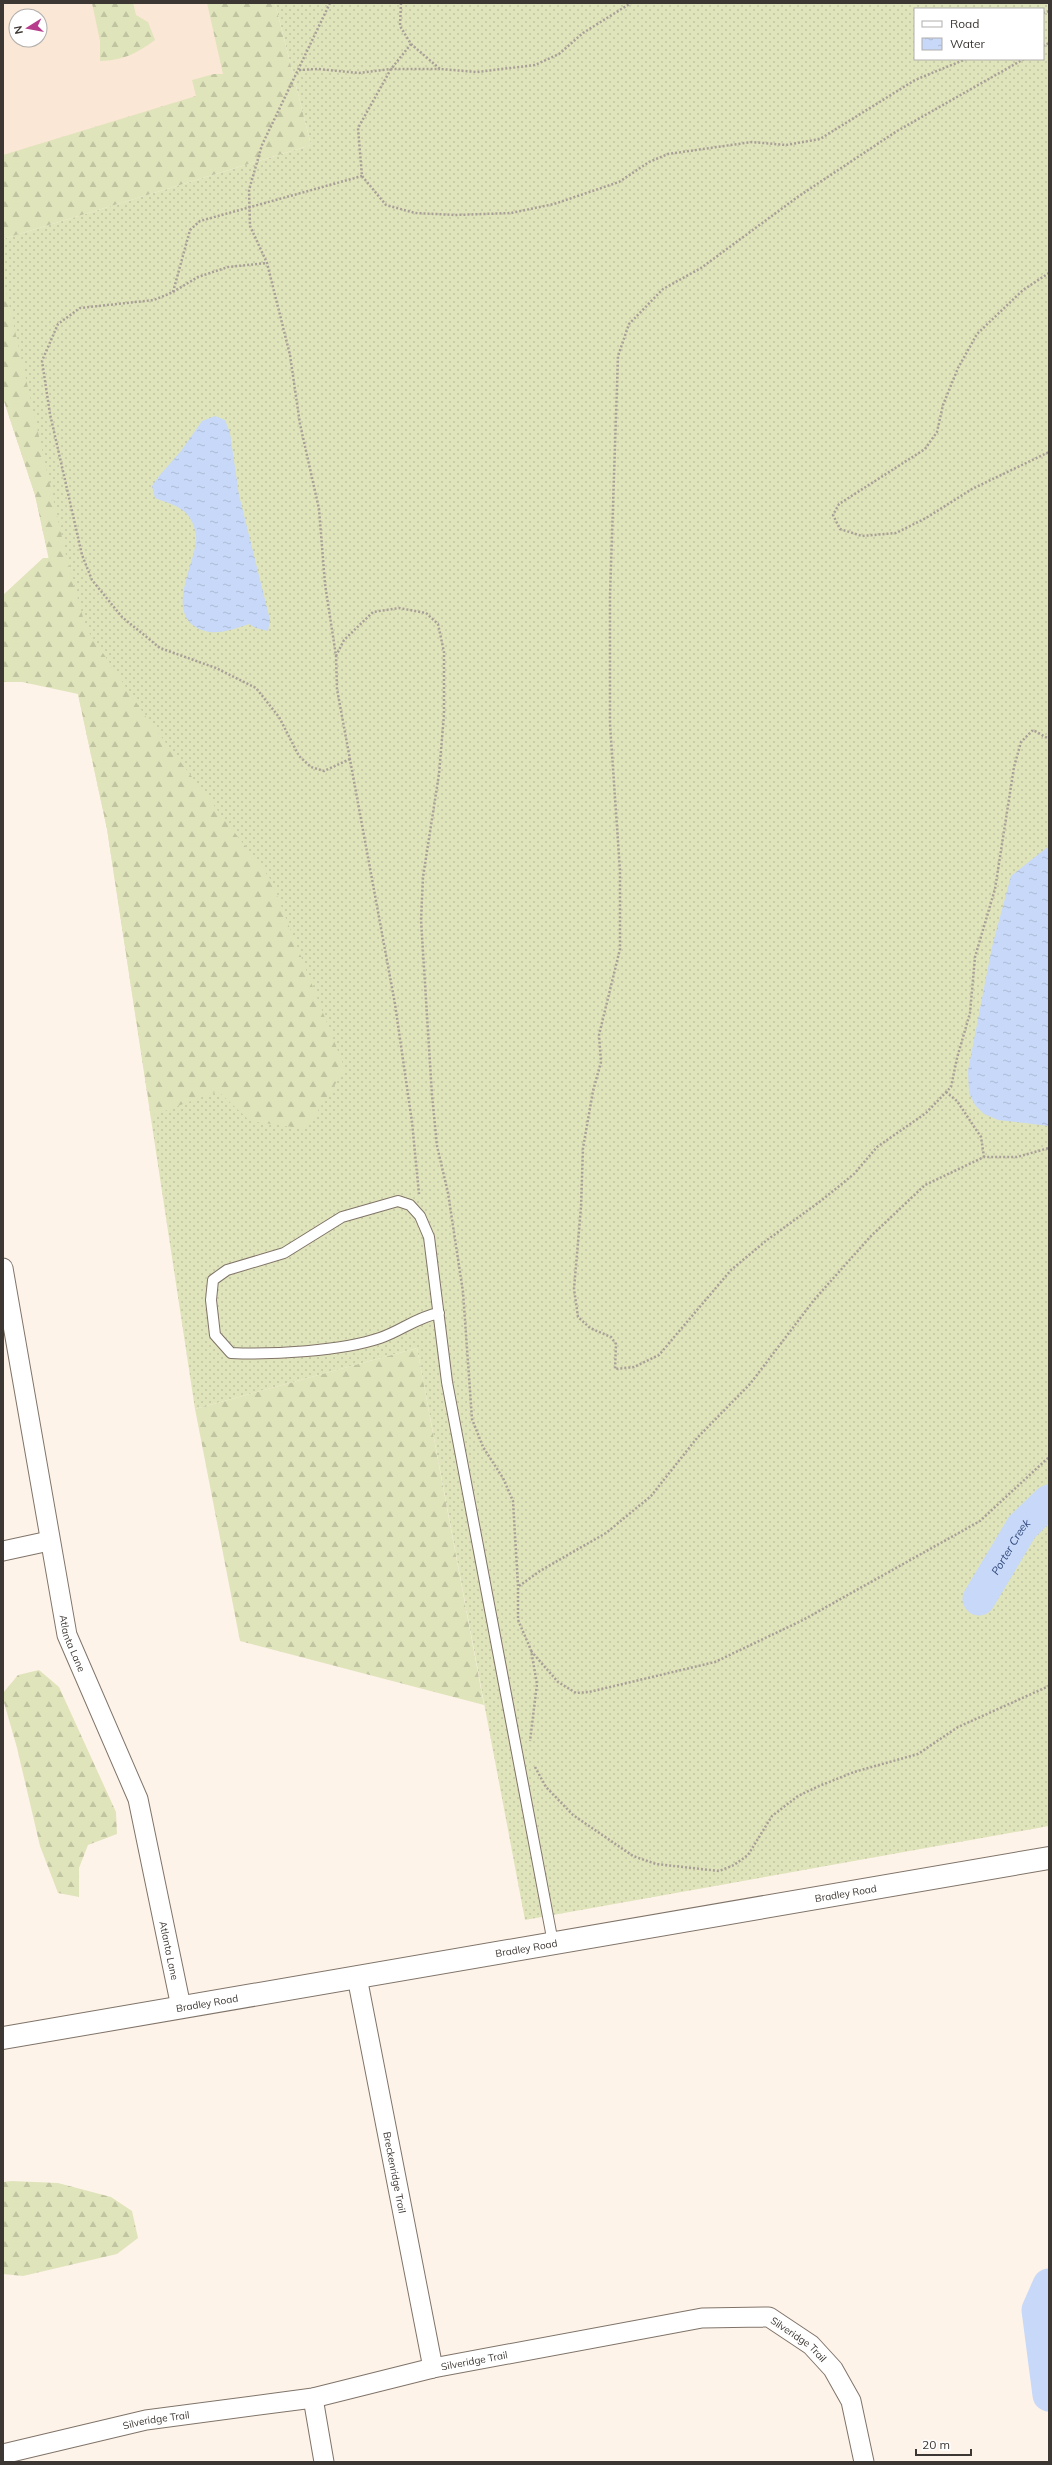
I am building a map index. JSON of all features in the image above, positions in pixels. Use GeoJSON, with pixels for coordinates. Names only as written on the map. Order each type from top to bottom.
{"type":"FeatureCollection","features":[{"type":"Feature","properties":{"kind":"street","name":"Atlanta Lane"},"geometry":{"type":"LineString","coordinates":[[3,1268],[48,1541],[67,1635],[138,1799],[181,2007]]}},
{"type":"Feature","properties":{"kind":"street"},"geometry":{"type":"LineString","coordinates":[[3,1551],[48,1541]]}},
{"type":"Feature","properties":{"kind":"street","name":"Bradley Road"},"geometry":{"type":"LineString","coordinates":[[3,2038],[1049,1858]]}},
{"type":"Feature","properties":{"kind":"street","name":"Breckenridge Trail"},"geometry":{"type":"LineString","coordinates":[[357,1977],[433,2368]]}},
{"type":"Feature","properties":{"kind":"street","name":"Silveridge Trail"},"geometry":{"type":"LineString","coordinates":[[3,2454],[146,2420],[313,2398],[433,2368],[702,2318],[769,2317],[811,2345],[833,2368],[851,2401],[864,2462]]}},
{"type":"Feature","properties":{"kind":"street"},"geometry":{"type":"LineString","coordinates":[[313,2398],[324,2462]]}},
{"type":"Feature","properties":{"kind":"lane"},"geometry":{"type":"LineString","coordinates":[[439,1313],[423,1316],[381,1338],[355,1344],[264,1355],[232,1353],[216,1335],[211,1300],[213,1280],[227,1270],[284,1253],[342,1217],[398,1202],[410,1205],[420,1216],[430,1237],[449,1389],[554,1944]]}},
{"type":"Feature","properties":{"kind":"path"},"geometry":{"type":"LineString","coordinates":[[330,3],[262,145],[249,190],[250,226],[267,263],[290,355],[300,424],[320,509],[325,584],[336,656],[337,689],[396,1012],[412,1122],[420,1216]]}},
{"type":"Feature","properties":{"kind":"path"},"geometry":{"type":"LineString","coordinates":[[402,3],[400,26],[411,44],[440,69]]}},
{"type":"Feature","properties":{"kind":"path"},"geometry":{"type":"LineString","coordinates":[[299,70],[318,69],[359,73],[391,69],[440,69],[477,72],[535,65],[559,54],[583,33],[632,3]]}},
{"type":"Feature","properties":{"kind":"path"},"geometry":{"type":"LineString","coordinates":[[411,44],[391,69],[358,128],[362,176],[386,205],[414,213],[455,215],[511,213],[554,204],[619,182],[649,162],[668,154],[752,142],[786,145],[820,139],[915,80],[964,60]]}},
{"type":"Feature","properties":{"kind":"path"},"geometry":{"type":"LineString","coordinates":[[1022,60],[897,131],[799,196],[701,268],[663,289],[629,324],[618,356],[610,596],[610,724],[620,871],[620,950],[599,1035],[601,1062],[592,1091],[583,1148],[581,1207],[574,1289],[578,1317],[590,1328],[611,1337],[616,1344],[615,1369],[634,1367],[659,1355],[731,1270],[767,1240],[822,1200],[854,1174],[877,1147],[926,1113],[951,1086],[957,1058],[970,1013],[975,957],[995,889],[1014,767],[1020,742],[1033,730],[1049,739]]}},
{"type":"Feature","properties":{"kind":"path"},"geometry":{"type":"LineString","coordinates":[[173,292],[190,230],[200,221],[362,176]]}},
{"type":"Feature","properties":{"kind":"path"},"geometry":{"type":"LineString","coordinates":[[267,263],[228,267],[198,277],[173,292],[154,300],[80,308],[58,324],[42,361],[50,414],[82,555],[92,580],[122,617],[160,648],[216,668],[256,688],[279,716],[299,756],[310,767],[324,771],[350,759]]}},
{"type":"Feature","properties":{"kind":"path"},"geometry":{"type":"LineString","coordinates":[[1049,272],[1023,290],[977,334],[958,368],[943,405],[937,432],[925,449],[839,504],[833,515],[840,529],[862,536],[896,533],[926,518],[972,489],[1049,452]]}},
{"type":"Feature","properties":{"kind":"path"},"geometry":{"type":"LineString","coordinates":[[336,656],[344,640],[373,612],[399,608],[426,613],[438,624],[444,652],[444,715],[439,774],[423,877],[421,920],[432,1095],[437,1146],[448,1193],[463,1292],[472,1419],[483,1447],[503,1478],[513,1501],[518,1586],[518,1620],[531,1650],[537,1684],[529,1746]]}},
{"type":"Feature","properties":{"kind":"path"},"geometry":{"type":"LineString","coordinates":[[946,1092],[957,1101],[981,1137],[984,1157]]}},
{"type":"Feature","properties":{"kind":"path"},"geometry":{"type":"LineString","coordinates":[[518,1586],[540,1571],[606,1533],[651,1496],[697,1438],[750,1384],[814,1300],[870,1237],[925,1184],[984,1157],[1017,1157],[1049,1148]]}},
{"type":"Feature","properties":{"kind":"path"},"geometry":{"type":"LineString","coordinates":[[531,1650],[558,1682],[576,1693],[589,1692],[647,1676],[715,1662],[803,1620],[980,1521],[1049,1457]]}},
{"type":"Feature","properties":{"kind":"path"},"geometry":{"type":"LineString","coordinates":[[532,1763],[546,1787],[572,1816],[633,1856],[656,1864],[718,1871],[734,1865],[748,1855],[772,1816],[798,1796],[854,1772],[918,1754],[958,1727],[1049,1686]]}},
{"type":"Feature","properties":{"kind":"shaded area"},"geometry":{"type":"Polygon","coordinates":[[[3,3],[209,3],[233,121],[3,176],[3,3]]]}},
{"type":"Feature","properties":{"kind":"green space"},"geometry":{"type":"Polygon","coordinates":[[[92,3],[133,3],[136,15],[148,22],[155,40],[142,49],[123,58],[100,61],[100,41],[92,3]]]}},
{"type":"Feature","properties":{"kind":"green space"},"geometry":{"type":"Polygon","coordinates":[[[207,3],[275,3],[311,145],[3,239],[3,155],[196,96],[192,80],[214,74],[223,74],[207,3]]]}},
{"type":"Feature","properties":{"kind":"green space"},"geometry":{"type":"Polygon","coordinates":[[[275,3],[1049,3],[1049,1826],[525,1920],[417,1348],[195,1409],[107,829],[35,495],[3,398],[3,239],[311,145],[275,3]]]}},
{"type":"Feature","properties":{"kind":"green space"},"geometry":{"type":"Polygon","coordinates":[[[3,289],[6,291],[68,564],[86,628],[146,717],[271,880],[345,1069],[306,1129],[250,1121],[218,1091],[151,1116],[107,829],[78,694],[22,682],[3,682],[3,595],[43,558],[49,558],[35,495],[3,398],[3,289]]]}},
{"type":"Feature","properties":{"kind":"green space"},"geometry":{"type":"Polygon","coordinates":[[[417,1348],[484,1705],[240,1641],[195,1409],[417,1348]]]}},
{"type":"Feature","properties":{"kind":"green space"},"geometry":{"type":"Polygon","coordinates":[[[39,1670],[59,1687],[116,1812],[117,1834],[88,1845],[79,1868],[79,1897],[58,1893],[40,1846],[17,1748],[3,1699],[3,1693],[18,1675],[39,1670]]]}},
{"type":"Feature","properties":{"kind":"green space"},"geometry":{"type":"Polygon","coordinates":[[[3,2182],[58,2183],[111,2197],[132,2211],[138,2238],[117,2254],[23,2276],[3,2274],[3,2182]]]}},
{"type":"Feature","properties":{"kind":"water"},"geometry":{"type":"Polygon","coordinates":[[[215,416],[225,420],[230,433],[239,495],[270,620],[268,631],[256,628],[249,624],[222,632],[208,632],[194,626],[187,618],[183,608],[183,597],[195,550],[195,531],[192,522],[185,512],[176,506],[155,498],[152,486],[181,451],[202,421],[215,416]]]}},
{"type":"Feature","properties":{"kind":"water"},"geometry":{"type":"Polygon","coordinates":[[[1049,846],[1049,1126],[998,1120],[984,1114],[975,1105],[969,1093],[968,1071],[992,947],[1011,876],[1049,846]]]}},
{"type":"Feature","properties":{"kind":"waterway","name":"Porter Creek"},"geometry":{"type":"LineString","coordinates":[[979,1599],[1022,1527],[1049,1501]]}},
{"type":"Feature","properties":{"kind":"waterway","name":"Porter Creek"},"geometry":{"type":"LineString","coordinates":[[1049,2285],[1038,2310],[1049,2395]]}}]}
